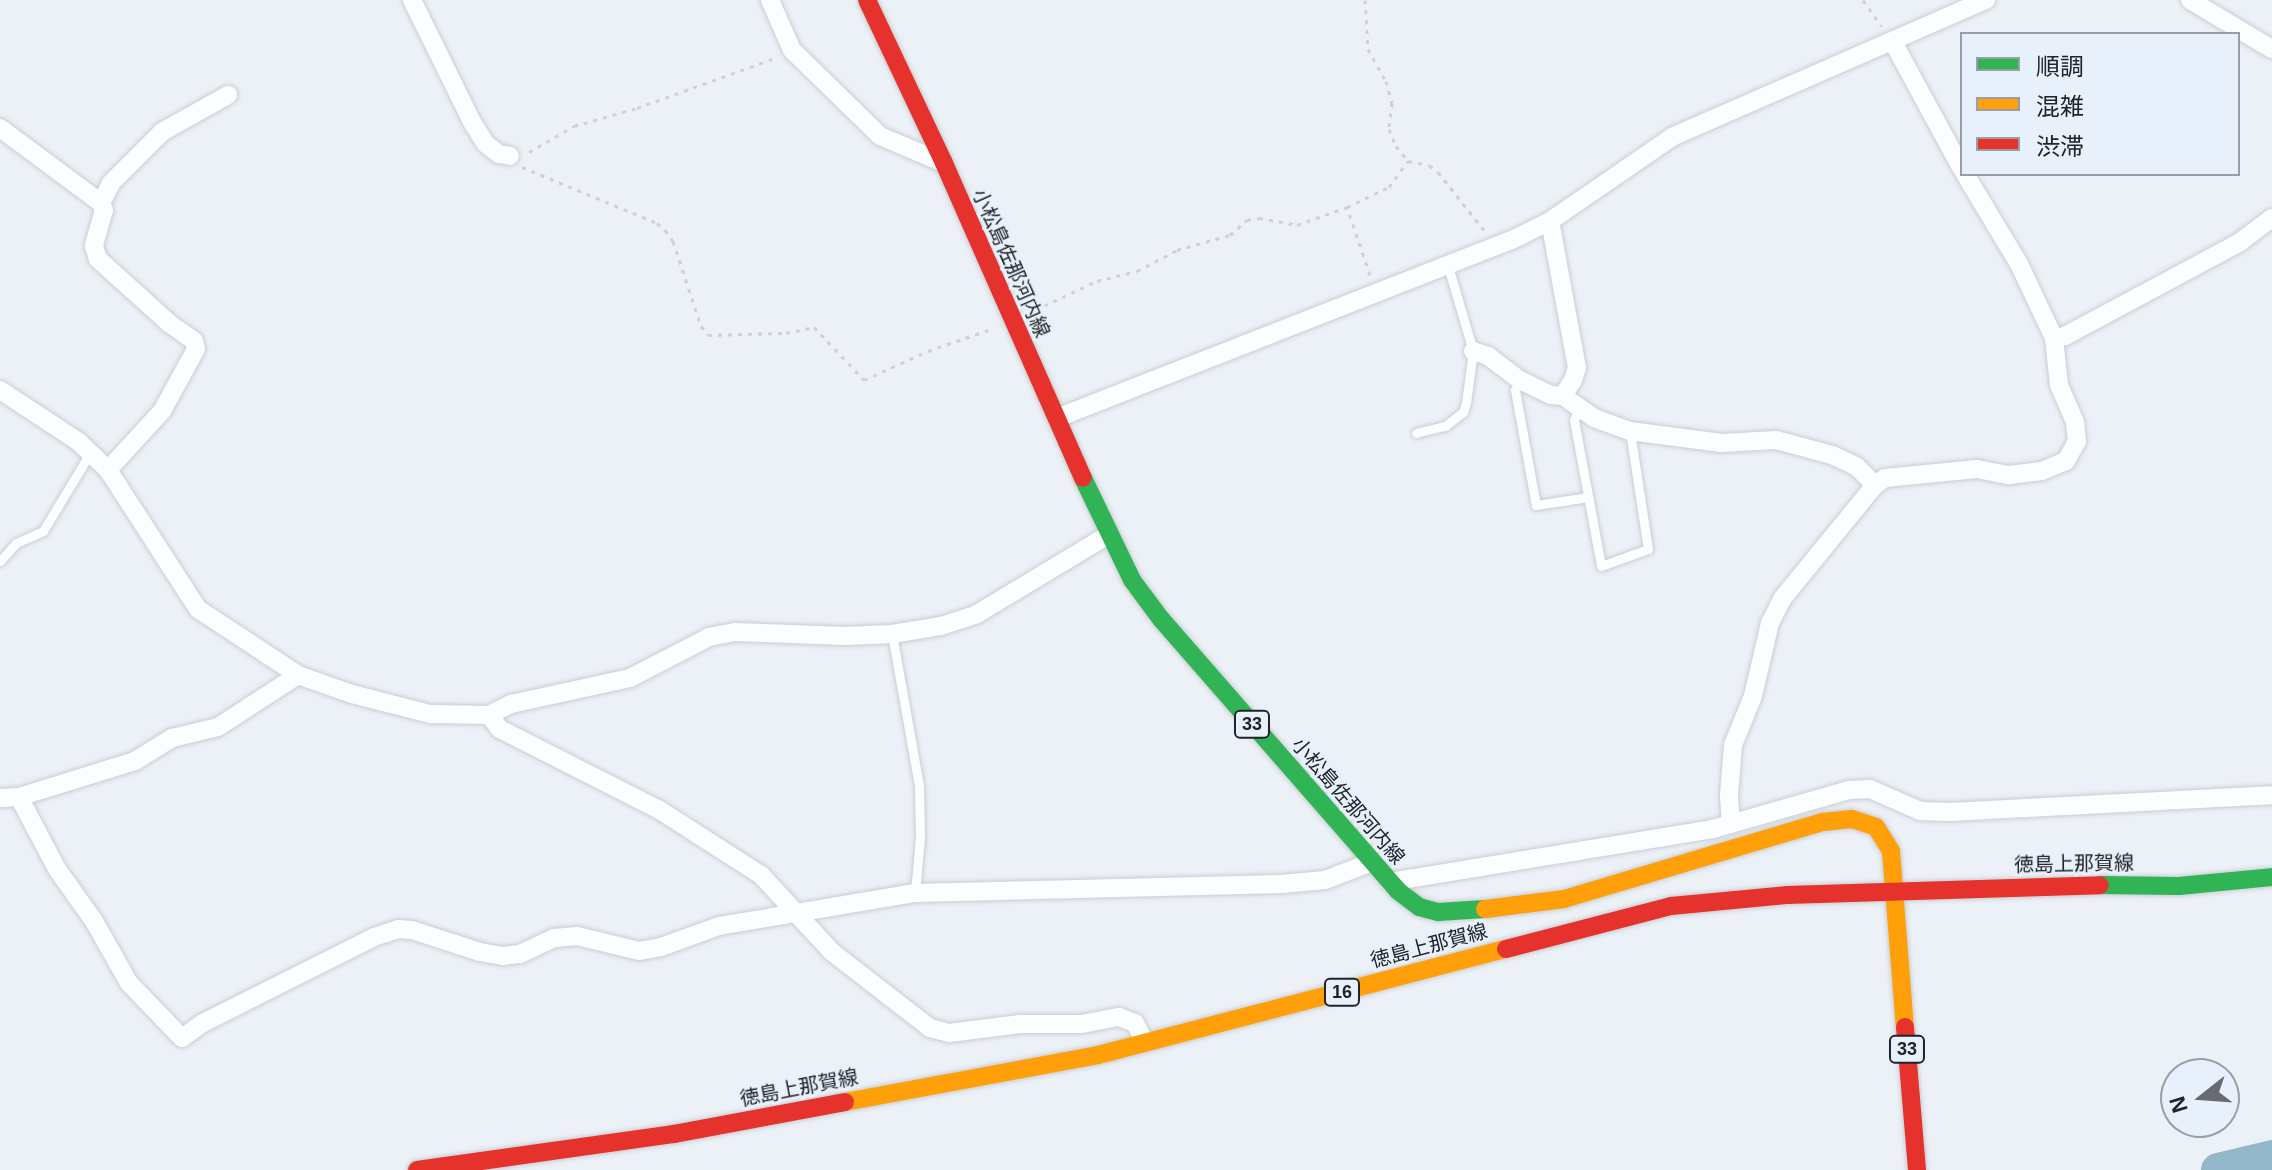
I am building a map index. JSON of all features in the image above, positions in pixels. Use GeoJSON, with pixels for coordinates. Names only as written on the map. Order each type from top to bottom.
{"type":"FeatureCollection","features":[{"type":"Feature","properties":{"kind":"main road","name":"小松島佐那河内線"},"geometry":{"type":"LineString","coordinates":[[867,0],[944,163],[1108,535],[1132,580],[1161,619],[1372,862],[1419,907],[1438,912],[1511,908],[1564,899],[1823,822],[1852,819],[1876,827],[1891,851],[1917,1170]]}},
{"type":"Feature","properties":{"kind":"main road","name":"徳島上那賀線"},"geometry":{"type":"LineString","coordinates":[[417,1170],[674,1134],[1098,1055],[1671,906],[1742,898],[2066,884],[2179,886],[2272,877]]}},
{"type":"Feature","properties":{"kind":"street"},"geometry":{"type":"LineString","coordinates":[[412,0],[472,122],[486,144],[499,154],[510,156]]}},
{"type":"Feature","properties":{"kind":"street"},"geometry":{"type":"LineString","coordinates":[[770,0],[792,50],[880,136],[944,163]]}},
{"type":"Feature","properties":{"kind":"street"},"geometry":{"type":"LineString","coordinates":[[1057,418],[1512,240],[1550,221],[1672,137],[1986,0]]}},
{"type":"Feature","properties":{"kind":"street"},"geometry":{"type":"LineString","coordinates":[[2190,0],[2272,49]]}},
{"type":"Feature","properties":{"kind":"street"},"geometry":{"type":"LineString","coordinates":[[1893,42],[1960,165]]}},
{"type":"Feature","properties":{"kind":"street"},"geometry":{"type":"LineString","coordinates":[[101,203],[111,183],[162,132],[228,95]]}},
{"type":"Feature","properties":{"kind":"street"},"geometry":{"type":"LineString","coordinates":[[0,128],[101,203],[104,210],[94,246],[98,259],[170,324],[194,341],[196,349],[162,411],[108,470]]}},
{"type":"Feature","properties":{"kind":"street"},"geometry":{"type":"LineString","coordinates":[[1731,824],[1729,795],[1733,745],[1753,696],[1770,623],[1782,599],[1875,485],[1885,478],[1977,469],[2009,475],[2042,471],[2066,461],[2077,441],[2075,422],[2059,385],[2054,338],[2019,264],[1966,176]]}},
{"type":"Feature","properties":{"kind":"street"},"geometry":{"type":"LineString","coordinates":[[2054,338],[2065,336],[2240,242],[2272,218]]}},
{"type":"Feature","properties":{"kind":"street"},"geometry":{"type":"LineString","coordinates":[[1550,221],[1577,368],[1563,396]]}},
{"type":"Feature","properties":{"kind":"street"},"geometry":{"type":"LineString","coordinates":[[1473,351],[1488,356],[1520,380],[1551,395],[1563,396],[1594,418],[1630,431],[1721,443],[1776,440],[1856,466],[1875,485]]}},
{"type":"Feature","properties":{"kind":"street"},"geometry":{"type":"LineString","coordinates":[[0,390],[90,453],[108,470],[198,609],[298,675],[352,694],[430,714],[489,715],[511,704],[630,678],[709,637],[735,632],[892,634],[941,626],[977,614],[1108,535]]}},
{"type":"Feature","properties":{"kind":"street"},"geometry":{"type":"LineString","coordinates":[[298,675],[218,727],[172,738],[135,761],[9,797],[94,921],[129,983],[182,1038],[203,1023],[374,937],[398,929],[412,930],[480,952],[503,956],[520,954],[554,938],[577,936],[639,951],[661,947],[719,926],[915,893],[1282,884],[1325,880],[1372,862]]}},
{"type":"Feature","properties":{"kind":"street"},"geometry":{"type":"LineString","coordinates":[[489,715],[500,729],[658,809],[761,875],[832,952],[930,1028],[949,1033],[1020,1024],[1082,1024],[1119,1017],[1135,1023],[1145,1043]]}},
{"type":"Feature","properties":{"kind":"street"},"geometry":{"type":"LineString","coordinates":[[1390,882],[1731,824],[1849,790],[1870,789],[1920,811],[1950,812],[2272,795]]}},
{"type":"Feature","properties":{"kind":"lane"},"geometry":{"type":"LineString","coordinates":[[1416,433],[1445,426],[1463,412],[1473,351],[1448,266]]}},
{"type":"Feature","properties":{"kind":"lane"},"geometry":{"type":"LineString","coordinates":[[1520,380],[1515,390],[1536,505],[1588,497]]}},
{"type":"Feature","properties":{"kind":"lane"},"geometry":{"type":"LineString","coordinates":[[1579,408],[1574,420],[1601,566],[1648,549],[1630,431]]}},
{"type":"Feature","properties":{"kind":"lane"},"geometry":{"type":"LineString","coordinates":[[0,561],[16,543],[43,531],[90,453]]}},
{"type":"Feature","properties":{"kind":"lane"},"geometry":{"type":"LineString","coordinates":[[892,634],[919,786],[920,837],[915,893]]}},
{"type":"Feature","properties":{"kind":"path"},"geometry":{"type":"LineString","coordinates":[[1365,0],[1368,49],[1386,81],[1392,103],[1389,129],[1396,146],[1408,161],[1429,165],[1480,227],[1512,240]]}},
{"type":"Feature","properties":{"kind":"path"},"geometry":{"type":"LineString","coordinates":[[1863,0],[1893,42]]}},
{"type":"Feature","properties":{"kind":"path"},"geometry":{"type":"LineString","coordinates":[[792,50],[754,68],[574,126],[530,152],[510,156],[516,164],[657,223],[665,230],[673,241],[701,326],[708,335],[786,333],[814,327],[864,380],[1097,281],[1137,271],[1177,250],[1230,235],[1247,220],[1259,218],[1297,225],[1347,207],[1389,187],[1408,161]]}},
{"type":"Feature","properties":{"kind":"path"},"geometry":{"type":"LineString","coordinates":[[1347,207],[1377,294]]}},
{"type":"Feature","properties":{"kind":"waterway"},"geometry":{"type":"LineString","coordinates":[[2218,1170],[2272,1157]]}},
{"type":"Feature","properties":{"kind":"traffic: fast"},"geometry":{"type":"LineString","coordinates":[[1083,478],[1132,580],[1161,619],[1398,891],[1419,907],[1438,912],[1485,909]]}},
{"type":"Feature","properties":{"kind":"traffic: fast"},"geometry":{"type":"LineString","coordinates":[[2100,885],[2179,886],[2272,877]]}},
{"type":"Feature","properties":{"kind":"traffic: slow"},"geometry":{"type":"LineString","coordinates":[[1485,909],[1564,899],[1823,822],[1852,819],[1876,827],[1891,851],[1905,1027]]}},
{"type":"Feature","properties":{"kind":"traffic: slow"},"geometry":{"type":"LineString","coordinates":[[845,1102],[1098,1055],[1506,949]]}},
{"type":"Feature","properties":{"kind":"traffic: jam"},"geometry":{"type":"LineString","coordinates":[[867,0],[944,163],[1083,478]]}},
{"type":"Feature","properties":{"kind":"traffic: jam"},"geometry":{"type":"LineString","coordinates":[[1506,949],[1671,906],[1788,895],[2100,885]]}},
{"type":"Feature","properties":{"kind":"traffic: jam"},"geometry":{"type":"LineString","coordinates":[[1905,1027],[1917,1170]]}},
{"type":"Feature","properties":{"kind":"traffic: jam"},"geometry":{"type":"LineString","coordinates":[[417,1170],[674,1134],[845,1102]]}}]}
